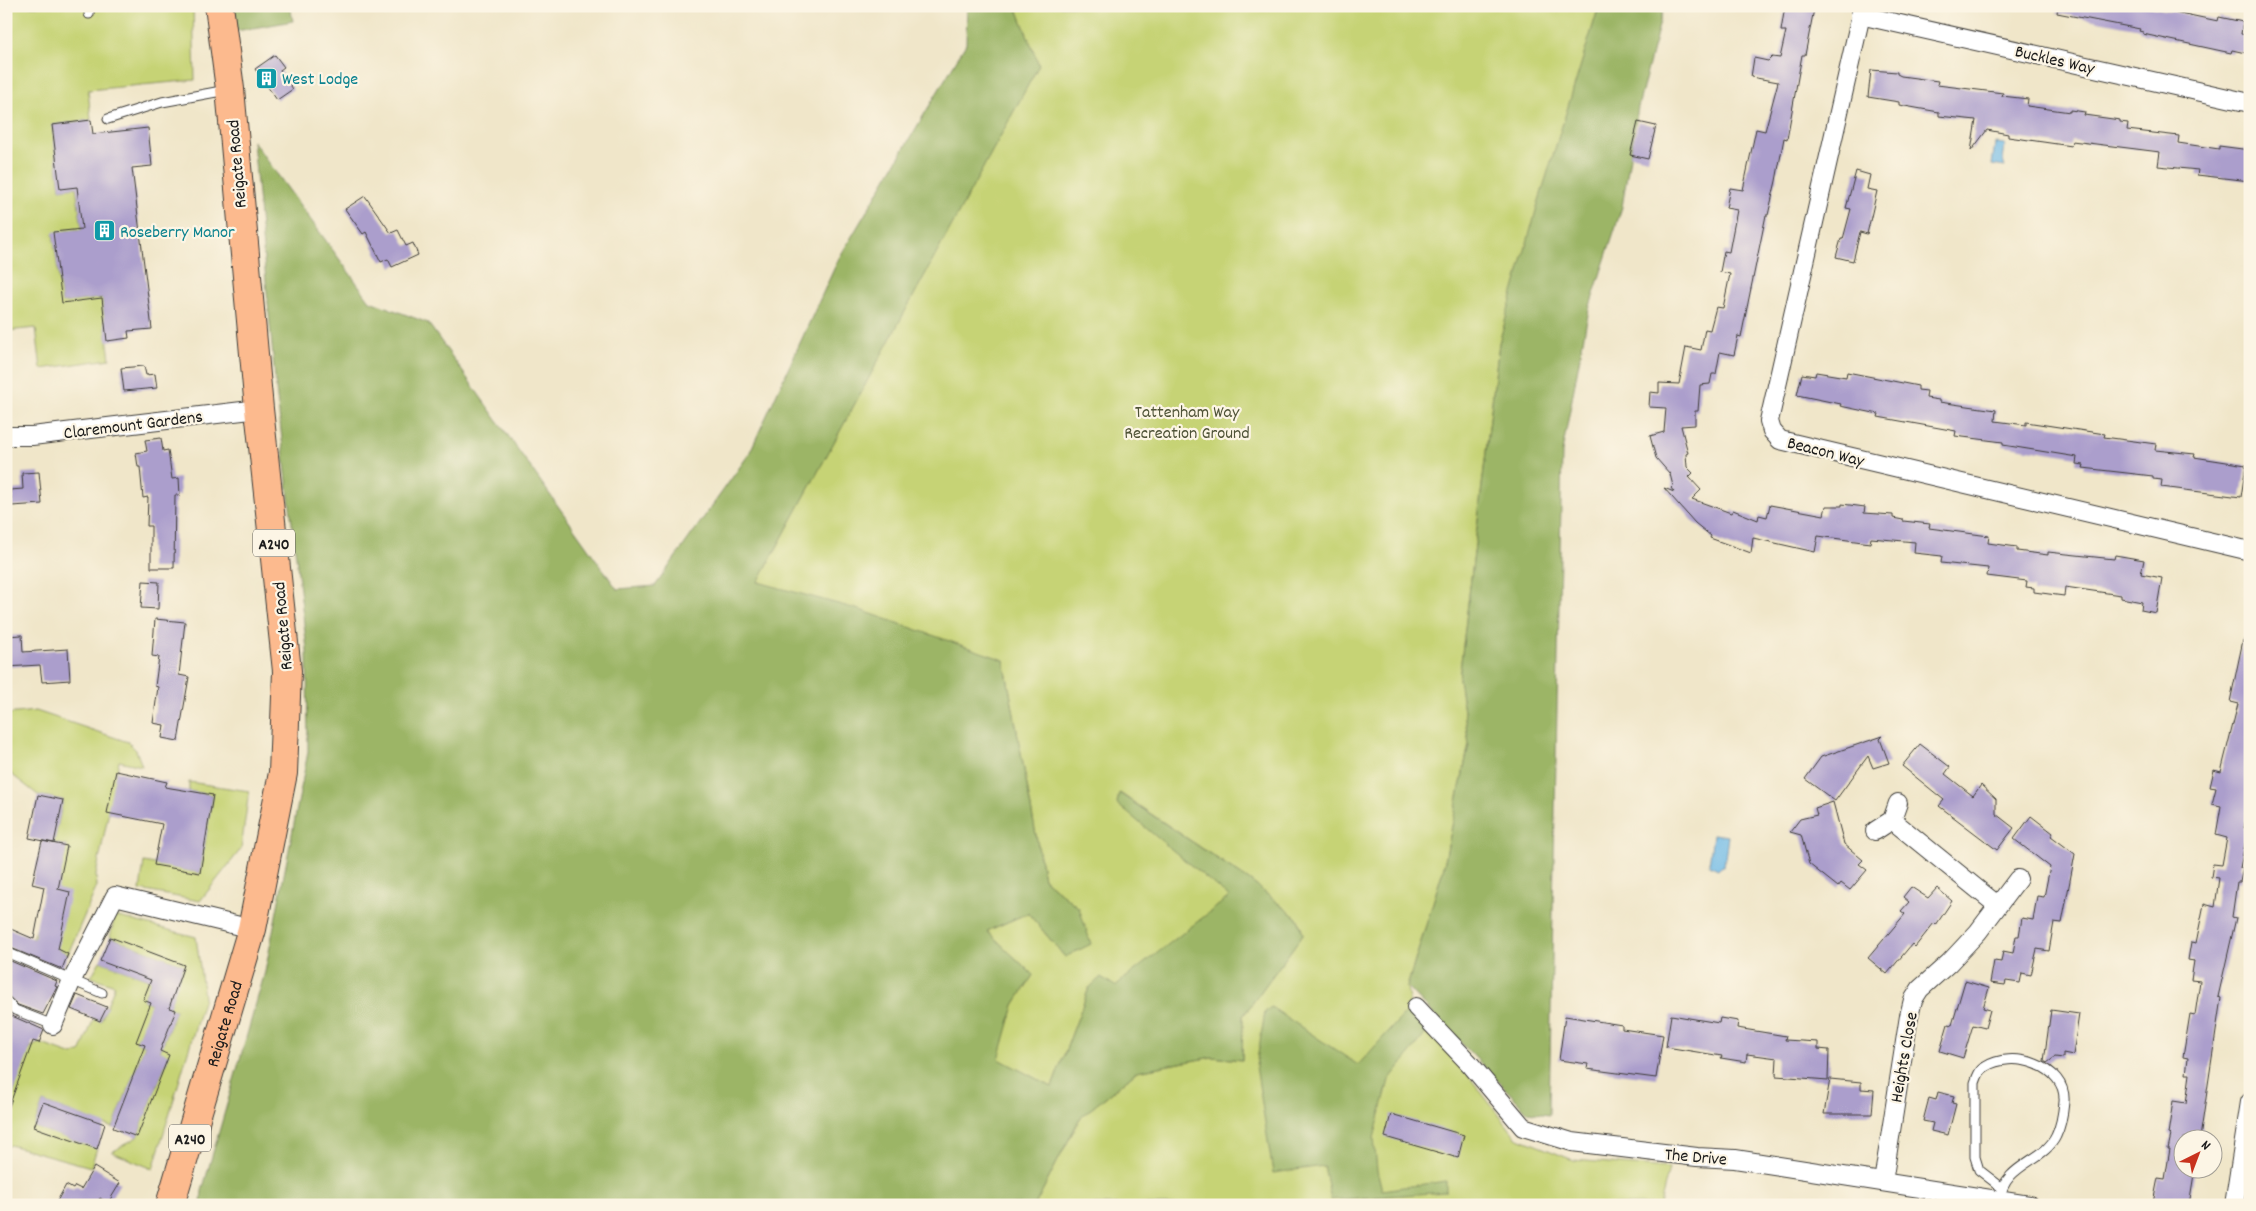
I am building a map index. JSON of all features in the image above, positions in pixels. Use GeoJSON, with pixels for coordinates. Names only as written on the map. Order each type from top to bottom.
{"type":"FeatureCollection","features":[{"type":"Feature","properties":{"kind":"highway","name":"Reigate Road"},"geometry":{"type":"LineString","coordinates":[[170,1205],[252,929],[283,772],[287,671],[259,410],[230,89],[219,6]]}},
{"type":"Feature","properties":{"kind":"street","name":"Buckles Way"},"geometry":{"type":"LineString","coordinates":[[1861,11],[2250,103]]}},
{"type":"Feature","properties":{"kind":"street","name":"Beacon Way"},"geometry":{"type":"LineString","coordinates":[[1861,11],[1769,421],[1772,431],[1780,440],[2250,552]]}},
{"type":"Feature","properties":{"kind":"street","name":"Claremount Gardens"},"geometry":{"type":"LineString","coordinates":[[6,436],[32,436],[259,410]]}},
{"type":"Feature","properties":{"kind":"street"},"geometry":{"type":"LineString","coordinates":[[1875,831],[1892,820],[1898,803]]}},
{"type":"Feature","properties":{"kind":"street"},"geometry":{"type":"LineString","coordinates":[[1892,820],[1997,905]]}},
{"type":"Feature","properties":{"kind":"street","name":"Heights Close"},"geometry":{"type":"LineString","coordinates":[[1883,1182],[1913,1000],[1920,989],[1949,963],[1978,932],[2018,879]]}},
{"type":"Feature","properties":{"kind":"street"},"geometry":{"type":"LineString","coordinates":[[53,1024],[72,980],[115,896],[252,929]]}},
{"type":"Feature","properties":{"kind":"street","name":"The Drive"},"geometry":{"type":"LineString","coordinates":[[1416,1008],[1470,1064],[1523,1127],[1572,1142],[1697,1157],[1735,1159],[1883,1182],[2001,1193],[2029,1205]]}},
{"type":"Feature","properties":{"kind":"street"},"geometry":{"type":"LineString","coordinates":[[2234,1205],[2250,1102]]}},
{"type":"Feature","properties":{"kind":"lane"},"geometry":{"type":"LineString","coordinates":[[108,119],[162,102],[230,89]]}},
{"type":"Feature","properties":{"kind":"lane"},"geometry":{"type":"LineString","coordinates":[[6,952],[102,993]]}},
{"type":"Feature","properties":{"kind":"lane"},"geometry":{"type":"LineString","coordinates":[[6,1001],[15,1010],[53,1024]]}},
{"type":"Feature","properties":{"kind":"lane"},"geometry":{"type":"LineString","coordinates":[[2015,1060],[2034,1063],[2048,1070],[2061,1082],[2064,1100],[2061,1120],[2056,1137],[2020,1167],[2001,1193],[1979,1170],[1975,1157],[1975,1083],[1979,1072],[1985,1066],[1996,1062],[2015,1060]]}},
{"type":"Feature","properties":{"kind":"green space"},"geometry":{"type":"Polygon","coordinates":[[[6,6],[193,6],[195,80],[88,90],[91,120],[52,125],[60,189],[76,187],[82,229],[53,233],[62,303],[102,298],[110,359],[41,369],[36,328],[6,331],[6,6]]]}},
{"type":"Feature","properties":{"kind":"green space"},"geometry":{"type":"Polygon","coordinates":[[[235,6],[290,6],[293,21],[236,31],[235,6]]]}},
{"type":"Feature","properties":{"kind":"green space"},"geometry":{"type":"Polygon","coordinates":[[[967,6],[1016,6],[1039,65],[758,582],[860,610],[1004,660],[1044,879],[1079,908],[1091,944],[1065,957],[1028,913],[987,931],[1033,975],[1014,1005],[999,1059],[1052,1087],[1089,988],[1101,977],[1115,986],[1229,897],[1117,804],[1119,793],[1249,880],[1298,919],[1303,934],[1243,1016],[1242,1060],[1212,1057],[1137,1071],[1080,1118],[1035,1205],[201,1205],[202,1191],[265,972],[308,752],[307,649],[276,389],[253,141],[370,301],[428,323],[617,589],[655,586],[749,454],[839,258],[966,44],[967,6]]]}},
{"type":"Feature","properties":{"kind":"green space","name":"Tattenham Way Recreation Ground"},"geometry":{"type":"Polygon","coordinates":[[[1018,6],[1599,6],[1499,343],[1459,679],[1469,744],[1443,870],[1407,987],[1410,1008],[1467,1074],[1516,1137],[1573,1160],[1669,1168],[1660,1205],[1035,1205],[1080,1118],[1137,1071],[1212,1057],[1242,1060],[1243,1016],[1303,934],[1298,919],[1249,880],[1120,793],[1118,804],[1230,897],[1115,987],[1089,988],[1052,1087],[998,1059],[1014,1005],[1033,975],[987,931],[1028,913],[1065,957],[1079,908],[1044,879],[1004,660],[758,582],[1038,65],[1018,12],[1018,6]]]}},
{"type":"Feature","properties":{"kind":"green space"},"geometry":{"type":"Polygon","coordinates":[[[1599,6],[1664,6],[1638,107],[1622,207],[1589,309],[1562,452],[1549,1115],[1528,1112],[1407,987],[1443,870],[1469,744],[1459,679],[1499,343],[1537,207],[1599,6]]]}},
{"type":"Feature","properties":{"kind":"green space"},"geometry":{"type":"Polygon","coordinates":[[[36,711],[128,742],[136,750],[142,766],[119,761],[96,875],[97,886],[68,954],[32,938],[35,930],[60,935],[57,889],[67,846],[54,843],[63,800],[38,795],[6,770],[6,714],[36,711]]]}},
{"type":"Feature","properties":{"kind":"green space"},"geometry":{"type":"Polygon","coordinates":[[[189,782],[249,791],[241,849],[200,901],[140,890],[144,862],[200,873],[213,795],[189,791],[189,782]]]}},
{"type":"Feature","properties":{"kind":"green space"},"geometry":{"type":"Polygon","coordinates":[[[115,916],[196,937],[204,998],[153,1169],[112,1152],[137,1137],[169,1055],[160,1052],[176,1010],[168,1008],[184,965],[110,937],[115,916]]]}},
{"type":"Feature","properties":{"kind":"green space"},"geometry":{"type":"Polygon","coordinates":[[[100,961],[151,980],[143,1000],[152,1004],[136,1042],[145,1045],[113,1128],[43,1102],[34,1127],[97,1148],[91,1167],[10,1145],[6,1149],[6,1090],[31,1047],[39,1043],[73,1055],[81,1051],[94,1018],[101,1021],[115,985],[91,977],[100,961]]]}},
{"type":"Feature","properties":{"kind":"green space"},"geometry":{"type":"Polygon","coordinates":[[[1271,1007],[1358,1065],[1410,1008],[1427,1032],[1389,1080],[1374,1138],[1377,1170],[1382,1190],[1446,1181],[1446,1192],[1331,1200],[1324,1166],[1273,1173],[1256,1066],[1265,1012],[1271,1007]]]}},
{"type":"Feature","properties":{"kind":"water"},"geometry":{"type":"Polygon","coordinates":[[[1995,143],[2005,144],[2003,161],[2005,167],[1992,165],[1995,143]]]}},
{"type":"Feature","properties":{"kind":"water"},"geometry":{"type":"Polygon","coordinates":[[[1713,834],[1728,836],[1724,866],[1718,869],[1709,865],[1713,834]]]}},
{"type":"Feature","properties":{"kind":"building"},"geometry":{"type":"Polygon","coordinates":[[[1785,6],[1814,9],[1805,55],[1802,55],[1787,139],[1784,138],[1776,181],[1768,215],[1766,215],[1741,337],[1738,336],[1734,355],[1720,352],[1716,374],[1712,374],[1710,384],[1700,385],[1698,411],[1695,411],[1695,425],[1681,426],[1688,453],[1686,454],[1687,467],[1693,473],[1689,477],[1701,490],[1692,499],[1731,513],[1733,510],[1758,520],[1759,515],[1767,517],[1770,505],[1824,515],[1826,506],[1842,506],[1842,504],[1865,507],[1864,513],[1893,515],[1893,518],[1903,521],[1930,524],[1929,528],[1989,536],[1988,543],[2017,547],[2017,551],[2048,555],[2048,552],[2114,559],[2115,555],[2144,560],[2141,574],[2162,578],[2156,613],[2141,610],[2142,602],[2121,598],[2121,595],[2065,587],[2064,596],[2034,592],[2034,588],[2026,587],[2027,581],[1987,576],[1988,568],[1941,563],[1942,556],[1914,553],[1915,542],[1871,538],[1870,543],[1818,536],[1815,552],[1753,538],[1751,553],[1710,538],[1711,536],[1695,523],[1664,488],[1674,492],[1671,488],[1673,486],[1670,474],[1656,458],[1650,436],[1664,432],[1666,408],[1649,407],[1650,392],[1659,393],[1659,383],[1679,384],[1686,347],[1701,350],[1705,329],[1710,330],[1716,307],[1723,308],[1730,274],[1720,272],[1724,251],[1729,252],[1737,210],[1726,208],[1730,188],[1743,190],[1756,129],[1765,131],[1778,82],[1751,77],[1754,58],[1768,61],[1772,57],[1780,58],[1786,31],[1781,31],[1785,6]]]}},
{"type":"Feature","properties":{"kind":"building"},"geometry":{"type":"Polygon","coordinates":[[[2058,6],[2146,6],[2218,21],[2219,17],[2243,22],[2241,34],[2250,36],[2250,54],[2232,50],[2231,53],[2143,34],[2143,32],[2139,31],[2140,29],[2057,13],[2058,6]]]}},
{"type":"Feature","properties":{"kind":"building","name":"West Lodge"},"geometry":{"type":"Polygon","coordinates":[[[275,55],[284,67],[280,70],[293,89],[277,100],[255,69],[275,55]]]}},
{"type":"Feature","properties":{"kind":"building"},"geometry":{"type":"Polygon","coordinates":[[[1871,70],[1897,72],[1901,76],[1938,81],[1937,85],[2003,93],[2002,96],[2028,99],[2027,106],[2070,112],[2070,110],[2085,112],[2084,115],[2120,120],[2120,122],[2128,123],[2127,130],[2179,136],[2178,143],[2219,149],[2219,146],[2250,150],[2250,181],[2197,175],[2198,170],[2158,166],[2160,152],[2072,141],[2071,146],[2008,137],[2008,134],[1987,130],[1971,151],[1976,120],[1939,116],[1939,112],[1899,105],[1899,102],[1868,97],[1871,70]]]}},
{"type":"Feature","properties":{"kind":"building","name":"Roseberry Manor"},"geometry":{"type":"Polygon","coordinates":[[[91,120],[93,134],[148,128],[152,166],[132,168],[152,329],[128,331],[129,338],[107,341],[102,298],[62,303],[53,232],[82,229],[77,187],[60,189],[52,125],[91,120]]]}},
{"type":"Feature","properties":{"kind":"building"},"geometry":{"type":"Polygon","coordinates":[[[1638,122],[1656,126],[1648,159],[1630,155],[1638,122]]]}},
{"type":"Feature","properties":{"kind":"building"},"geometry":{"type":"Polygon","coordinates":[[[1856,171],[1870,175],[1867,189],[1877,191],[1867,234],[1860,232],[1853,261],[1836,257],[1851,209],[1846,208],[1856,171]]]}},
{"type":"Feature","properties":{"kind":"building"},"geometry":{"type":"Polygon","coordinates":[[[365,196],[391,233],[398,230],[406,246],[413,243],[418,255],[392,267],[388,259],[381,262],[366,232],[363,234],[345,209],[365,196]]]}},
{"type":"Feature","properties":{"kind":"building"},"geometry":{"type":"Polygon","coordinates":[[[144,366],[146,375],[155,374],[157,388],[124,391],[121,368],[144,366]]]}},
{"type":"Feature","properties":{"kind":"building"},"geometry":{"type":"Polygon","coordinates":[[[1816,372],[1846,377],[1847,372],[1918,386],[1918,390],[1927,391],[1926,398],[1939,400],[1939,402],[1996,410],[1995,421],[2026,425],[2026,422],[2105,434],[2104,437],[2156,444],[2155,450],[2195,454],[2194,457],[2246,465],[2241,497],[2161,487],[2162,480],[2153,479],[2153,476],[2083,468],[2084,465],[2076,464],[2077,457],[2003,445],[2003,442],[1955,436],[1956,431],[1878,417],[1879,414],[1797,395],[1802,374],[1815,376],[1816,372]]]}},
{"type":"Feature","properties":{"kind":"building"},"geometry":{"type":"Polygon","coordinates":[[[161,438],[163,451],[168,450],[172,479],[179,478],[180,495],[175,495],[174,568],[151,568],[151,526],[147,526],[148,497],[143,498],[140,467],[138,467],[136,453],[147,451],[145,440],[161,438]]]}},
{"type":"Feature","properties":{"kind":"building"},"geometry":{"type":"Polygon","coordinates":[[[39,472],[42,504],[12,506],[10,490],[23,489],[22,473],[39,472]]]}},
{"type":"Feature","properties":{"kind":"building"},"geometry":{"type":"Polygon","coordinates":[[[143,581],[159,582],[158,609],[141,608],[143,581]]]}},
{"type":"Feature","properties":{"kind":"building"},"geometry":{"type":"Polygon","coordinates":[[[155,619],[185,622],[179,675],[189,677],[178,741],[162,738],[164,725],[153,723],[158,687],[155,686],[159,657],[152,656],[155,619]]]}},
{"type":"Feature","properties":{"kind":"building"},"geometry":{"type":"Polygon","coordinates":[[[22,635],[23,652],[68,649],[70,680],[42,682],[40,665],[6,667],[6,636],[22,635]]]}},
{"type":"Feature","properties":{"kind":"building"},"geometry":{"type":"Polygon","coordinates":[[[2243,640],[2250,641],[2250,799],[2244,828],[2248,829],[2240,868],[2243,868],[2240,882],[2237,882],[2232,917],[2236,918],[2218,997],[2221,998],[2202,1128],[2174,1128],[2174,1178],[2193,1178],[2189,1205],[2163,1205],[2153,1203],[2158,1178],[2165,1179],[2170,1149],[2168,1149],[2171,1135],[2168,1134],[2173,1101],[2186,1103],[2190,1074],[2186,1074],[2188,1058],[2183,1057],[2190,1014],[2195,1015],[2200,981],[2191,980],[2194,961],[2188,960],[2191,942],[2196,943],[2204,904],[2215,907],[2219,878],[2211,877],[2213,864],[2222,865],[2227,838],[2216,835],[2221,806],[2212,804],[2216,788],[2210,787],[2214,770],[2221,772],[2238,704],[2230,702],[2243,640]]]}},
{"type":"Feature","properties":{"kind":"building"},"geometry":{"type":"Polygon","coordinates":[[[1883,736],[1880,739],[1889,763],[1873,768],[1868,756],[1835,801],[1805,779],[1821,757],[1883,736]]]}},
{"type":"Feature","properties":{"kind":"building"},"geometry":{"type":"Polygon","coordinates":[[[1920,744],[1950,767],[1945,774],[1973,796],[1981,785],[1996,799],[1996,814],[2014,828],[1997,850],[1939,806],[1944,800],[1902,766],[1920,744]]]}},
{"type":"Feature","properties":{"kind":"building"},"geometry":{"type":"Polygon","coordinates":[[[116,771],[167,782],[165,787],[213,795],[200,873],[154,865],[162,824],[107,813],[116,771]]]}},
{"type":"Feature","properties":{"kind":"building"},"geometry":{"type":"Polygon","coordinates":[[[38,795],[63,800],[54,843],[29,838],[38,795]]]}},
{"type":"Feature","properties":{"kind":"building"},"geometry":{"type":"Polygon","coordinates":[[[1833,802],[1844,844],[1863,860],[1859,864],[1867,870],[1850,890],[1841,883],[1838,887],[1809,864],[1801,835],[1790,832],[1800,819],[1817,815],[1815,808],[1833,802]]]}},
{"type":"Feature","properties":{"kind":"building"},"geometry":{"type":"Polygon","coordinates":[[[2031,816],[2053,833],[2051,836],[2075,854],[2062,923],[2054,922],[2049,951],[2037,949],[2031,975],[2022,973],[2020,983],[2006,981],[2005,985],[1990,983],[1994,961],[2001,962],[2003,951],[2013,953],[2016,936],[2019,936],[2022,918],[2033,920],[2037,896],[2044,897],[2050,867],[2014,839],[2031,816]]]}},
{"type":"Feature","properties":{"kind":"building"},"geometry":{"type":"Polygon","coordinates":[[[42,841],[67,846],[58,889],[70,892],[58,949],[68,954],[62,969],[6,946],[6,927],[34,939],[44,887],[32,884],[42,841]]]}},
{"type":"Feature","properties":{"kind":"building"},"geometry":{"type":"Polygon","coordinates":[[[1911,887],[1928,898],[1937,888],[1952,901],[1936,925],[1934,923],[1915,947],[1912,944],[1887,974],[1868,958],[1905,914],[1901,911],[1909,902],[1903,897],[1911,887]]]}},
{"type":"Feature","properties":{"kind":"building"},"geometry":{"type":"Polygon","coordinates":[[[110,937],[184,965],[169,1008],[176,1010],[160,1051],[169,1055],[137,1137],[113,1128],[145,1045],[136,1042],[151,1003],[143,1000],[151,980],[100,961],[110,937]]]}},
{"type":"Feature","properties":{"kind":"building"},"geometry":{"type":"Polygon","coordinates":[[[6,959],[57,981],[55,986],[57,987],[43,1014],[18,1005],[6,995],[6,959]]]}},
{"type":"Feature","properties":{"kind":"building"},"geometry":{"type":"Polygon","coordinates":[[[1965,981],[1989,988],[1983,1008],[1990,1010],[1985,1028],[1973,1025],[1963,1058],[1940,1051],[1948,1024],[1952,1025],[1965,981]]]}},
{"type":"Feature","properties":{"kind":"building"},"geometry":{"type":"Polygon","coordinates":[[[77,995],[107,1007],[100,1021],[71,1009],[77,995]]]}},
{"type":"Feature","properties":{"kind":"building"},"geometry":{"type":"Polygon","coordinates":[[[6,1010],[12,1016],[44,1030],[39,1043],[33,1041],[8,1109],[6,1109],[6,1010]]]}},
{"type":"Feature","properties":{"kind":"building"},"geometry":{"type":"Polygon","coordinates":[[[2051,1010],[2079,1014],[2073,1055],[2063,1053],[2063,1058],[2055,1057],[2047,1063],[2044,1061],[2051,1010]]]}},
{"type":"Feature","properties":{"kind":"building"},"geometry":{"type":"Polygon","coordinates":[[[1671,1015],[1719,1023],[1720,1018],[1738,1021],[1737,1028],[1786,1036],[1785,1040],[1818,1042],[1818,1049],[1829,1050],[1828,1080],[1776,1076],[1777,1058],[1747,1054],[1746,1062],[1666,1047],[1671,1015]]]}},
{"type":"Feature","properties":{"kind":"building"},"geometry":{"type":"Polygon","coordinates":[[[1565,1016],[1622,1025],[1622,1029],[1663,1035],[1656,1078],[1587,1069],[1588,1064],[1559,1060],[1565,1016]]]}},
{"type":"Feature","properties":{"kind":"building"},"geometry":{"type":"Polygon","coordinates":[[[1830,1079],[1861,1082],[1861,1089],[1874,1090],[1872,1114],[1824,1114],[1830,1079]]]}},
{"type":"Feature","properties":{"kind":"building"},"geometry":{"type":"Polygon","coordinates":[[[1938,1092],[1954,1096],[1952,1103],[1956,1104],[1948,1135],[1931,1131],[1933,1123],[1923,1121],[1929,1098],[1936,1100],[1938,1092]]]}},
{"type":"Feature","properties":{"kind":"building"},"geometry":{"type":"Polygon","coordinates":[[[43,1102],[105,1124],[97,1149],[34,1127],[43,1102]]]}},
{"type":"Feature","properties":{"kind":"building"},"geometry":{"type":"Polygon","coordinates":[[[1391,1114],[1464,1135],[1458,1158],[1385,1137],[1391,1114]]]}},
{"type":"Feature","properties":{"kind":"building"},"geometry":{"type":"Polygon","coordinates":[[[94,1167],[120,1183],[108,1203],[100,1198],[99,1200],[107,1205],[55,1205],[66,1185],[73,1189],[75,1186],[81,1189],[94,1167]]]}},
{"type":"Feature","properties":{"kind":"place","name":"West Lodge"},"geometry":{"type":"Point","coordinates":[266,78]}},
{"type":"Feature","properties":{"kind":"place","name":"Roseberry Manor"},"geometry":{"type":"Point","coordinates":[104,231]}}]}
